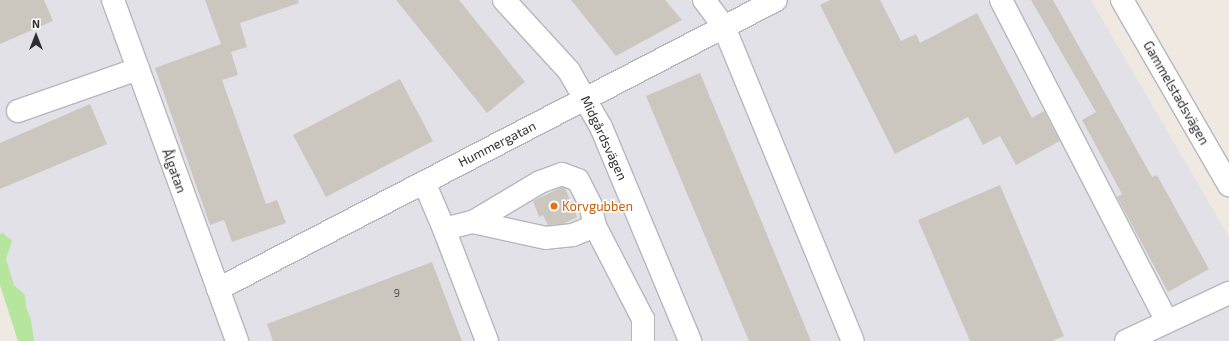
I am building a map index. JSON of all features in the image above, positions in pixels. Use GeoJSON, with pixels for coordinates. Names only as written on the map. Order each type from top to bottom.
{"type":"FeatureCollection","features":[{"type":"Feature","properties":{"kind":"street","name":"Ålgatan"},"geometry":{"type":"LineString","coordinates":[[113,0],[237,341]]}},
{"type":"Feature","properties":{"kind":"street","name":"Midgårdsvägen"},"geometry":{"type":"LineString","coordinates":[[504,0],[565,65],[585,98],[614,155],[690,341]]}},
{"type":"Feature","properties":{"kind":"street"},"geometry":{"type":"LineString","coordinates":[[704,0],[724,27],[853,341]]}},
{"type":"Feature","properties":{"kind":"street","name":"Hummergatan"},"geometry":{"type":"LineString","coordinates":[[218,289],[776,0]]}},
{"type":"Feature","properties":{"kind":"street"},"geometry":{"type":"LineString","coordinates":[[1001,0],[1168,322]]}},
{"type":"Feature","properties":{"kind":"street","name":"Gammelstadsvägen"},"geometry":{"type":"LineString","coordinates":[[1122,0],[1229,186]]}},
{"type":"Feature","properties":{"kind":"street"},"geometry":{"type":"LineString","coordinates":[[18,111],[138,69]]}},
{"type":"Feature","properties":{"kind":"street"},"geometry":{"type":"LineString","coordinates":[[444,228],[473,222],[540,182],[562,174],[578,180],[590,204],[595,226],[643,319],[643,341]]}},
{"type":"Feature","properties":{"kind":"street"},"geometry":{"type":"LineString","coordinates":[[424,182],[444,228],[487,341]]}},
{"type":"Feature","properties":{"kind":"street"},"geometry":{"type":"LineString","coordinates":[[473,222],[546,238],[573,235],[595,226]]}},
{"type":"Feature","properties":{"kind":"street"},"geometry":{"type":"LineString","coordinates":[[1126,341],[1229,293]]}},
{"type":"Feature","properties":{"kind":"shaded area"},"geometry":{"type":"Polygon","coordinates":[[[0,0],[1091,0],[1229,237],[1229,341],[29,341],[0,261],[0,0]]]}},
{"type":"Feature","properties":{"kind":"green space"},"geometry":{"type":"Polygon","coordinates":[[[3,233],[12,241],[6,259],[14,285],[25,295],[26,307],[31,320],[34,341],[18,341],[0,285],[0,234],[3,233]]]}},
{"type":"Feature","properties":{"kind":"building"},"geometry":{"type":"Polygon","coordinates":[[[0,0],[44,0],[53,21],[0,44],[0,0]]]}},
{"type":"Feature","properties":{"kind":"building"},"geometry":{"type":"Polygon","coordinates":[[[205,0],[298,0],[299,3],[240,23],[247,47],[231,52],[238,75],[222,80],[266,204],[277,200],[286,223],[232,242],[224,220],[210,225],[155,68],[221,44],[205,0]]]}},
{"type":"Feature","properties":{"kind":"building"},"geometry":{"type":"Polygon","coordinates":[[[396,0],[459,0],[525,82],[487,113],[396,0]]]}},
{"type":"Feature","properties":{"kind":"building"},"geometry":{"type":"Polygon","coordinates":[[[571,0],[665,0],[682,20],[616,56],[571,0]]]}},
{"type":"Feature","properties":{"kind":"building"},"geometry":{"type":"Polygon","coordinates":[[[830,0],[880,0],[901,41],[916,34],[920,43],[977,13],[1032,118],[1044,111],[1060,141],[1016,165],[1000,136],[983,145],[968,117],[895,154],[820,5],[830,0]]]}},
{"type":"Feature","properties":{"kind":"building"},"geometry":{"type":"Polygon","coordinates":[[[1031,0],[1053,0],[1152,177],[1157,175],[1209,269],[1168,292],[1117,197],[1122,194],[1082,120],[1096,112],[1031,0]]]}},
{"type":"Feature","properties":{"kind":"building"},"geometry":{"type":"Polygon","coordinates":[[[700,73],[811,341],[749,341],[646,96],[700,73]]]}},
{"type":"Feature","properties":{"kind":"building"},"geometry":{"type":"Polygon","coordinates":[[[400,79],[433,141],[326,197],[293,135],[400,79]]]}},
{"type":"Feature","properties":{"kind":"building"},"geometry":{"type":"Polygon","coordinates":[[[90,104],[107,144],[0,189],[0,143],[90,104]]]}},
{"type":"Feature","properties":{"kind":"building"},"geometry":{"type":"Polygon","coordinates":[[[1000,185],[1064,336],[1052,341],[970,341],[918,220],[1000,185]]]}},
{"type":"Feature","properties":{"kind":"building","name":"Korvgubben"},"geometry":{"type":"Polygon","coordinates":[[[562,187],[565,188],[577,217],[563,224],[548,225],[543,215],[539,217],[533,201],[562,187]]]}},
{"type":"Feature","properties":{"kind":"building"},"geometry":{"type":"Polygon","coordinates":[[[432,262],[462,341],[273,341],[267,324],[432,262]]]}},
{"type":"Feature","properties":{"kind":"place","name":"Korvgubben"},"geometry":{"type":"Point","coordinates":[554,206]}}]}
